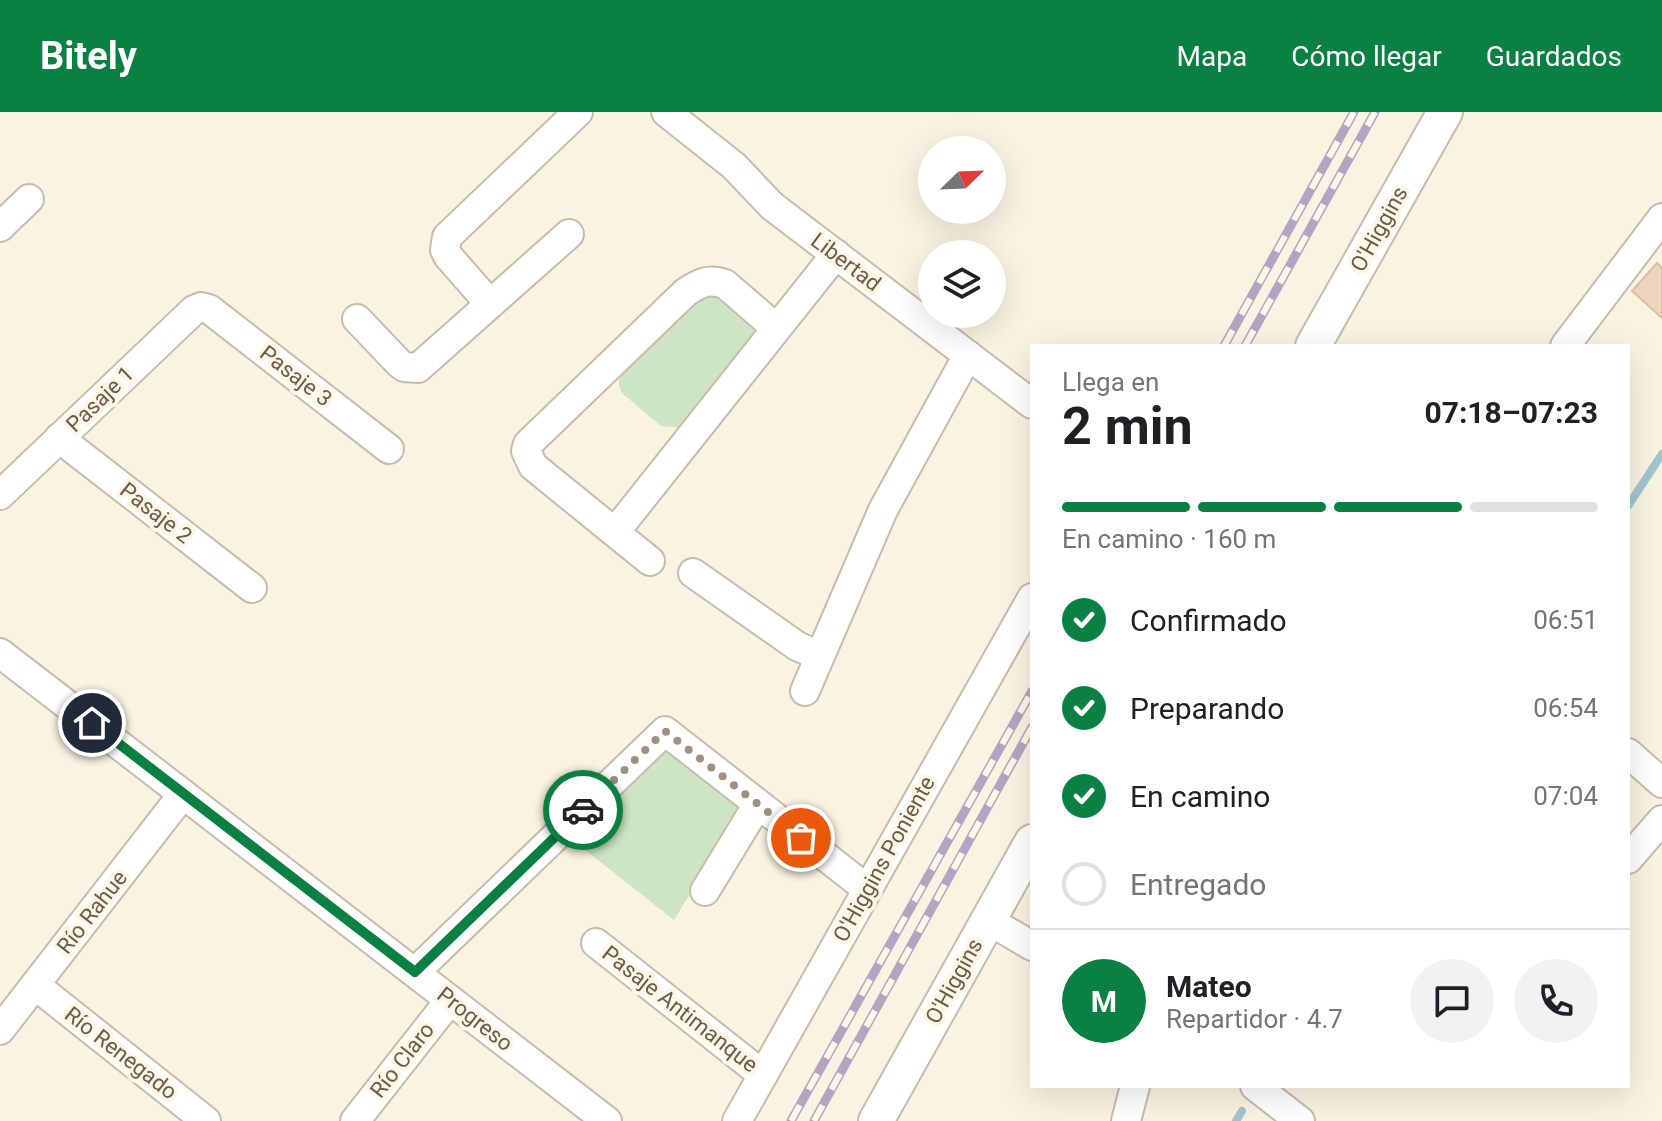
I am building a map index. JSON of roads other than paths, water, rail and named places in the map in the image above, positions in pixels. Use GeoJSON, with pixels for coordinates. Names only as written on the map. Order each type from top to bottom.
{"type":"FeatureCollection","features":[{"type":"Feature","properties":{"kind":"street"},"geometry":{"type":"LineString","coordinates":[[490,304],[448,256],[445,250],[447,237],[578,112]]}},
{"type":"Feature","properties":{"kind":"street","name":"Libertad"},"geometry":{"type":"LineString","coordinates":[[666,112],[734,166],[763,199],[1030,402]]}},
{"type":"Feature","properties":{"kind":"street","name":"O'Higgins"},"geometry":{"type":"LineString","coordinates":[[1314,344],[1445,112]]}},
{"type":"Feature","properties":{"kind":"street"},"geometry":{"type":"LineString","coordinates":[[0,227],[29,199]]}},
{"type":"Feature","properties":{"kind":"street"},"geometry":{"type":"LineString","coordinates":[[1567,344],[1662,218]]}},
{"type":"Feature","properties":{"kind":"street"},"geometry":{"type":"LineString","coordinates":[[357,319],[399,363],[411,368],[424,365],[569,234]]}},
{"type":"Feature","properties":{"kind":"street"},"geometry":{"type":"LineString","coordinates":[[615,532],[836,254]]}},
{"type":"Feature","properties":{"kind":"street"},"geometry":{"type":"LineString","coordinates":[[650,561],[533,466],[526,451],[532,437],[686,292],[705,281],[725,284],[776,328]]}},
{"type":"Feature","properties":{"kind":"street","name":"Pasaje 1"},"geometry":{"type":"LineString","coordinates":[[0,495],[194,310],[201,307]]}},
{"type":"Feature","properties":{"kind":"street","name":"Pasaje 3"},"geometry":{"type":"LineString","coordinates":[[201,307],[209,309],[389,449]]}},
{"type":"Feature","properties":{"kind":"street"},"geometry":{"type":"LineString","coordinates":[[805,691],[883,510],[968,355]]}},
{"type":"Feature","properties":{"kind":"street","name":"Pasaje 2"},"geometry":{"type":"LineString","coordinates":[[59,438],[252,588]]}},
{"type":"Feature","properties":{"kind":"street"},"geometry":{"type":"LineString","coordinates":[[693,573],[797,646],[819,656]]}},
{"type":"Feature","properties":{"kind":"street","name":"O'Higgins Poniente"},"geometry":{"type":"LineString","coordinates":[[737,1121],[1030,602]]}},
{"type":"Feature","properties":{"kind":"street","name":"Progreso"},"geometry":{"type":"LineString","coordinates":[[0,653],[607,1121]]}},
{"type":"Feature","properties":{"kind":"street"},"geometry":{"type":"LineString","coordinates":[[415,972],[665,731],[867,889]]}},
{"type":"Feature","properties":{"kind":"street"},"geometry":{"type":"LineString","coordinates":[[1630,755],[1662,783]]}},
{"type":"Feature","properties":{"kind":"street","name":"Río Rahue"},"geometry":{"type":"LineString","coordinates":[[0,1030],[183,794]]}},
{"type":"Feature","properties":{"kind":"street"},"geometry":{"type":"LineString","coordinates":[[705,891],[758,804]]}},
{"type":"Feature","properties":{"kind":"street"},"geometry":{"type":"LineString","coordinates":[[1630,857],[1662,820]]}},
{"type":"Feature","properties":{"kind":"street","name":"O'Higgins"},"geometry":{"type":"LineString","coordinates":[[876,1121],[1030,846]]}},
{"type":"Feature","properties":{"kind":"street"},"geometry":{"type":"LineString","coordinates":[[988,920],[1030,945]]}},
{"type":"Feature","properties":{"kind":"street","name":"Pasaje Antimanque"},"geometry":{"type":"LineString","coordinates":[[596,943],[763,1075]]}},
{"type":"Feature","properties":{"kind":"street","name":"Río Renegado"},"geometry":{"type":"LineString","coordinates":[[35,985],[206,1121]]}},
{"type":"Feature","properties":{"kind":"street","name":"Río Claro"},"geometry":{"type":"LineString","coordinates":[[355,1121],[450,1000]]}},
{"type":"Feature","properties":{"kind":"street"},"geometry":{"type":"LineString","coordinates":[[1126,1121],[1134,1088]]}},
{"type":"Feature","properties":{"kind":"street"},"geometry":{"type":"LineString","coordinates":[[1265,1103],[1300,1121]]}},
{"type":"Feature","properties":{"kind":"waterway"},"geometry":{"type":"LineString","coordinates":[[1630,503],[1662,454]]}},
{"type":"Feature","properties":{"kind":"waterway"},"geometry":{"type":"LineString","coordinates":[[1236,1121],[1242,1111]]}},
{"type":"Feature","properties":{"kind":"railway"},"geometry":{"type":"LineString","coordinates":[[1225,344],[1354,112]]}},
{"type":"Feature","properties":{"kind":"railway"},"geometry":{"type":"LineString","coordinates":[[1246,344],[1375,112]]}},
{"type":"Feature","properties":{"kind":"railway"},"geometry":{"type":"LineString","coordinates":[[791,1121],[1030,695]]}},
{"type":"Feature","properties":{"kind":"railway"},"geometry":{"type":"LineString","coordinates":[[814,1121],[1030,731]]}}]}
